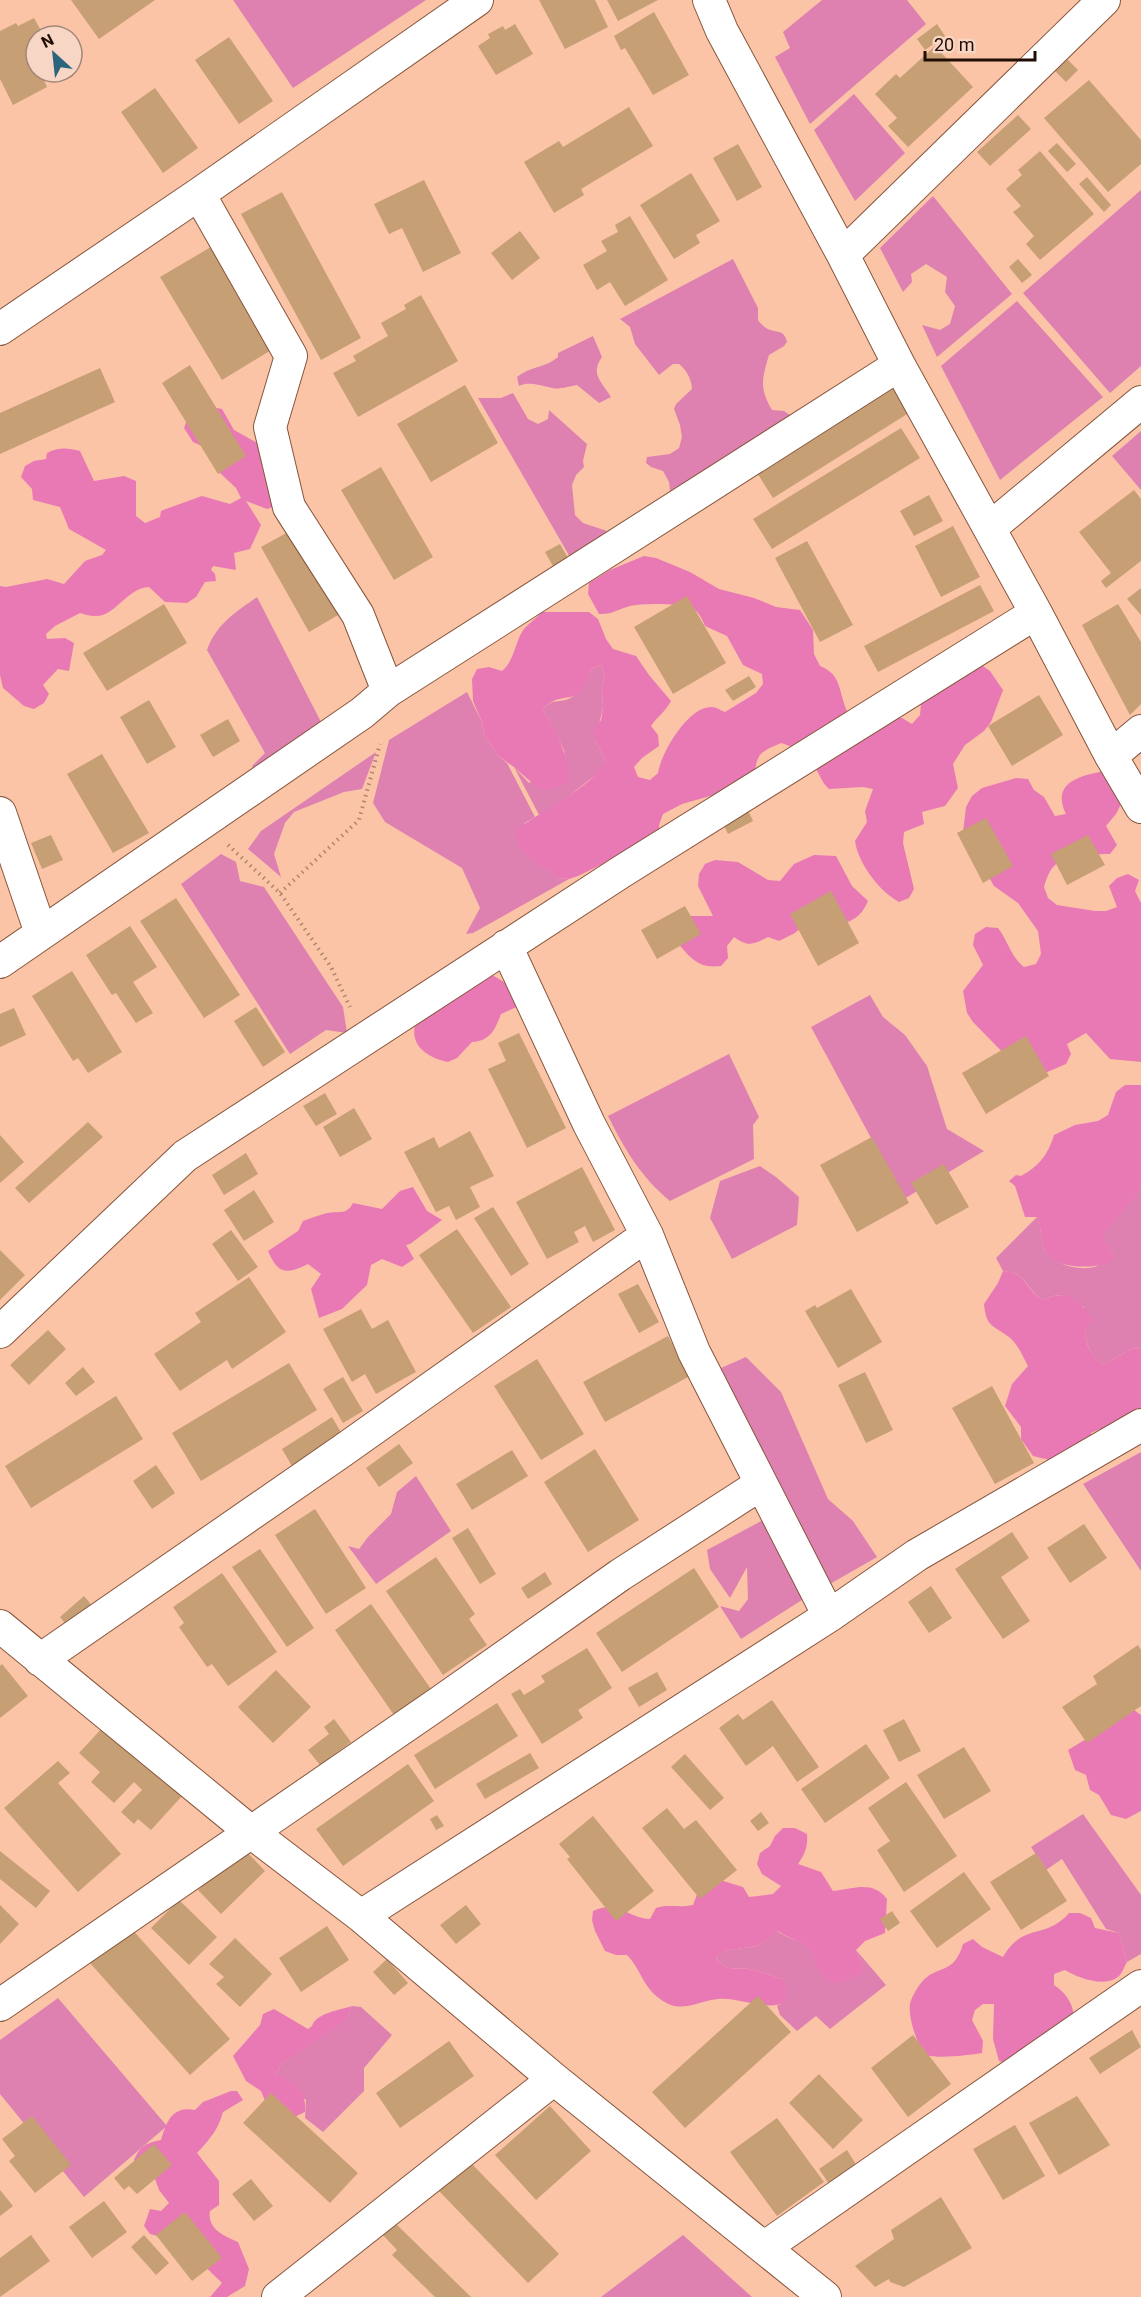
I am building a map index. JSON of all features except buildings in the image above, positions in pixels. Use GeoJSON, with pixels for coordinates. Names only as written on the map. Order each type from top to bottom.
{"type":"FeatureCollection","features":[{"type":"Feature","properties":{"kind":"street"},"geometry":{"type":"LineString","coordinates":[[0,329],[199,194],[477,0]]}},
{"type":"Feature","properties":{"kind":"street"},"geometry":{"type":"LineString","coordinates":[[710,0],[722,31],[843,255],[899,365],[990,528],[1111,756],[1141,807]]}},
{"type":"Feature","properties":{"kind":"street"},"geometry":{"type":"LineString","coordinates":[[843,255],[1104,0]]}},
{"type":"Feature","properties":{"kind":"street"},"geometry":{"type":"LineString","coordinates":[[199,194],[291,356],[270,427],[289,507],[358,615],[388,691]]}},
{"type":"Feature","properties":{"kind":"street"},"geometry":{"type":"LineString","coordinates":[[0,962],[362,713],[388,691],[899,365]]}},
{"type":"Feature","properties":{"kind":"street"},"geometry":{"type":"LineString","coordinates":[[990,528],[1141,402]]}},
{"type":"Feature","properties":{"kind":"street"},"geometry":{"type":"LineString","coordinates":[[0,1332],[185,1156],[506,946],[1036,613]]}},
{"type":"Feature","properties":{"kind":"street"},"geometry":{"type":"LineString","coordinates":[[1111,756],[1141,731]]}},
{"type":"Feature","properties":{"kind":"street"},"geometry":{"type":"LineString","coordinates":[[0,813],[41,933]]}},
{"type":"Feature","properties":{"kind":"street"},"geometry":{"type":"LineString","coordinates":[[506,946],[589,1124],[647,1234],[694,1352],[829,1616]]}},
{"type":"Feature","properties":{"kind":"street"},"geometry":{"type":"LineString","coordinates":[[40,1660],[342,1451],[647,1234]]}},
{"type":"Feature","properties":{"kind":"street"},"geometry":{"type":"LineString","coordinates":[[361,1916],[829,1616],[917,1555],[1141,1425]]}},
{"type":"Feature","properties":{"kind":"street"},"geometry":{"type":"LineString","coordinates":[[0,2005],[620,1575],[761,1484]]}},
{"type":"Feature","properties":{"kind":"street"},"geometry":{"type":"LineString","coordinates":[[0,1626],[251,1832],[361,1916],[554,2079],[825,2297]]}},
{"type":"Feature","properties":{"kind":"street"},"geometry":{"type":"LineString","coordinates":[[765,2247],[1141,1986]]}},
{"type":"Feature","properties":{"kind":"street"},"geometry":{"type":"LineString","coordinates":[[278,2297],[554,2079]]}},
{"type":"Feature","properties":{"kind":"path"},"geometry":{"type":"LineString","coordinates":[[280,893],[359,820],[381,740],[362,713]]}},
{"type":"Feature","properties":{"kind":"path"},"geometry":{"type":"LineString","coordinates":[[203,822],[280,893],[331,967],[364,1039]]}},
{"type":"Feature","properties":{"kind":"shaded area"},"geometry":{"type":"Polygon","coordinates":[[[233,0],[426,0],[293,88],[233,0]]]}},
{"type":"Feature","properties":{"kind":"shaded area"},"geometry":{"type":"Polygon","coordinates":[[[822,0],[907,0],[926,24],[810,124],[775,57],[790,48],[783,32],[822,0]]]}},
{"type":"Feature","properties":{"kind":"shaded area"},"geometry":{"type":"Polygon","coordinates":[[[854,94],[905,153],[855,201],[814,130],[854,94]]]}},
{"type":"Feature","properties":{"kind":"shaded area"},"geometry":{"type":"Polygon","coordinates":[[[1141,190],[1141,366],[1110,393],[1023,293],[1141,190]]]}},
{"type":"Feature","properties":{"kind":"shaded area"},"geometry":{"type":"Polygon","coordinates":[[[933,196],[1012,294],[937,357],[922,325],[940,330],[950,324],[955,306],[945,292],[947,277],[926,264],[911,274],[912,282],[903,292],[880,248],[933,196]]]}},
{"type":"Feature","properties":{"kind":"shaded area"},"geometry":{"type":"Polygon","coordinates":[[[733,259],[758,308],[758,320],[766,328],[782,333],[786,338],[787,342],[784,346],[769,355],[763,377],[763,389],[772,410],[784,411],[794,418],[670,491],[669,482],[663,471],[646,463],[647,457],[670,454],[679,448],[682,437],[674,409],[676,404],[692,389],[691,382],[679,364],[673,364],[659,375],[635,344],[630,327],[620,319],[733,259]]]}},
{"type":"Feature","properties":{"kind":"shaded area"},"geometry":{"type":"Polygon","coordinates":[[[1017,301],[1103,397],[1000,480],[941,366],[1017,301]]]}},
{"type":"Feature","properties":{"kind":"shaded area"},"geometry":{"type":"Polygon","coordinates":[[[593,336],[602,357],[597,368],[598,377],[611,397],[599,403],[577,385],[558,389],[531,384],[519,386],[517,377],[522,373],[553,361],[558,357],[558,353],[593,336]]]}},
{"type":"Feature","properties":{"kind":"shaded area"},"geometry":{"type":"Polygon","coordinates":[[[513,393],[528,419],[538,424],[548,419],[549,410],[587,444],[584,467],[576,475],[572,485],[575,515],[583,523],[610,532],[570,557],[478,398],[501,398],[513,393]]]}},
{"type":"Feature","properties":{"kind":"shaded area"},"geometry":{"type":"Polygon","coordinates":[[[217,408],[222,409],[234,430],[270,450],[277,490],[273,507],[267,509],[246,501],[261,525],[250,549],[234,553],[236,570],[213,566],[211,570],[215,574],[216,581],[205,582],[196,597],[187,603],[165,602],[149,587],[134,592],[115,608],[101,615],[92,616],[80,613],[55,626],[46,634],[47,639],[65,638],[74,643],[69,671],[58,669],[43,685],[49,694],[44,703],[34,709],[24,706],[3,688],[0,675],[0,586],[6,587],[47,579],[64,584],[85,561],[102,555],[106,550],[69,529],[60,507],[33,500],[32,489],[21,477],[25,466],[34,461],[46,459],[47,453],[56,450],[80,451],[94,481],[124,476],[136,481],[136,516],[145,523],[160,517],[161,511],[202,496],[230,504],[241,498],[236,488],[220,473],[213,456],[204,447],[193,442],[184,428],[188,417],[217,408]]]}},
{"type":"Feature","properties":{"kind":"shaded area"},"geometry":{"type":"Polygon","coordinates":[[[1141,431],[1141,490],[1112,456],[1141,431]]]}},
{"type":"Feature","properties":{"kind":"shaded area"},"geometry":{"type":"Polygon","coordinates":[[[644,556],[656,558],[690,572],[719,589],[754,598],[776,607],[800,610],[813,630],[814,654],[820,666],[833,674],[848,713],[902,718],[912,724],[920,715],[922,693],[980,664],[990,671],[1003,690],[991,722],[984,731],[965,745],[953,764],[958,788],[945,806],[922,812],[924,824],[904,832],[903,843],[914,889],[909,898],[899,902],[884,891],[865,867],[857,849],[855,841],[867,822],[865,811],[873,789],[863,787],[829,789],[805,756],[796,749],[781,743],[759,756],[755,772],[717,794],[682,804],[663,814],[659,825],[660,836],[578,876],[569,879],[558,878],[522,852],[517,842],[516,831],[580,788],[600,769],[605,759],[595,740],[594,729],[601,720],[603,708],[602,687],[605,675],[601,665],[591,669],[586,682],[576,695],[558,700],[543,709],[564,753],[569,782],[550,789],[539,789],[498,756],[484,734],[482,722],[473,701],[472,679],[477,669],[489,667],[502,671],[510,662],[524,629],[542,612],[589,612],[598,619],[613,649],[636,656],[671,701],[651,726],[658,735],[659,746],[634,767],[638,777],[650,780],[658,773],[670,743],[685,722],[694,714],[712,707],[725,712],[756,693],[763,684],[762,674],[743,665],[727,636],[705,626],[694,609],[670,604],[643,604],[608,614],[599,614],[588,594],[589,583],[610,570],[644,556]]]}},
{"type":"Feature","properties":{"kind":"shaded area"},"geometry":{"type":"Polygon","coordinates":[[[257,597],[321,722],[266,776],[257,775],[252,766],[265,753],[207,650],[221,626],[257,597]]]}},
{"type":"Feature","properties":{"kind":"shaded area"},"geometry":{"type":"Polygon","coordinates":[[[601,665],[605,675],[602,687],[603,708],[595,740],[605,759],[602,770],[556,806],[539,815],[514,767],[529,783],[566,761],[564,750],[543,709],[551,703],[568,699],[579,692],[591,669],[601,665]]]}},
{"type":"Feature","properties":{"kind":"shaded area"},"geometry":{"type":"Polygon","coordinates":[[[467,692],[482,722],[484,734],[498,756],[507,763],[535,817],[525,823],[517,842],[522,851],[558,878],[569,879],[473,933],[466,934],[480,908],[462,868],[385,822],[373,803],[389,740],[467,692]]]}},
{"type":"Feature","properties":{"kind":"shaded area"},"geometry":{"type":"Polygon","coordinates":[[[376,752],[362,789],[344,792],[294,812],[285,823],[274,854],[281,877],[248,849],[261,831],[376,752]]]}},
{"type":"Feature","properties":{"kind":"shaded area"},"geometry":{"type":"Polygon","coordinates":[[[1112,770],[1121,804],[1106,826],[1117,845],[1110,854],[1081,856],[1059,862],[1051,870],[1044,887],[1048,898],[1057,905],[1106,911],[1117,907],[1109,886],[1117,878],[1128,874],[1139,880],[1135,891],[1141,903],[1141,1062],[1110,1059],[1086,1033],[1067,1044],[1071,1054],[1066,1064],[1045,1073],[1014,1064],[967,1013],[963,991],[983,965],[973,945],[975,934],[986,927],[998,928],[1016,959],[1024,967],[1036,964],[1041,954],[1038,931],[1018,903],[994,886],[963,832],[966,807],[972,796],[982,788],[1016,778],[1028,779],[1034,790],[1044,797],[1055,816],[1066,814],[1062,803],[1062,793],[1066,786],[1082,777],[1112,770]]]}},
{"type":"Feature","properties":{"kind":"shaded area"},"geometry":{"type":"Polygon","coordinates":[[[221,854],[236,862],[240,881],[264,887],[343,1007],[347,1033],[326,1030],[290,1054],[181,884],[221,854]]]}},
{"type":"Feature","properties":{"kind":"shaded area"},"geometry":{"type":"Polygon","coordinates":[[[814,855],[836,856],[852,886],[868,901],[857,917],[841,924],[804,925],[795,933],[779,941],[768,937],[747,944],[734,937],[727,946],[728,958],[721,966],[701,964],[686,953],[677,942],[690,916],[713,916],[698,886],[699,874],[705,864],[715,860],[738,862],[768,880],[780,881],[794,864],[814,855]]]}},
{"type":"Feature","properties":{"kind":"shaded area"},"geometry":{"type":"Polygon","coordinates":[[[489,973],[509,985],[521,1005],[501,1014],[488,1037],[472,1042],[457,1058],[448,1062],[425,1052],[416,1041],[414,1034],[418,1017],[489,973]]]}},
{"type":"Feature","properties":{"kind":"shaded area"},"geometry":{"type":"Polygon","coordinates":[[[870,995],[883,1017],[905,1035],[927,1066],[947,1129],[984,1151],[904,1199],[811,1027],[870,995]]]}},
{"type":"Feature","properties":{"kind":"shaded area"},"geometry":{"type":"Polygon","coordinates":[[[729,1054],[759,1117],[753,1125],[754,1159],[670,1201],[650,1182],[635,1162],[608,1116],[729,1054]]]}},
{"type":"Feature","properties":{"kind":"shaded area"},"geometry":{"type":"Polygon","coordinates":[[[1125,1085],[1141,1085],[1141,1185],[1134,1199],[1102,1236],[1114,1256],[1107,1264],[1082,1267],[1064,1264],[1050,1257],[1045,1250],[1037,1217],[1025,1217],[1015,1186],[1009,1181],[1038,1164],[1046,1154],[1054,1135],[1075,1125],[1098,1121],[1108,1115],[1116,1092],[1125,1085]]]}},
{"type":"Feature","properties":{"kind":"shaded area"},"geometry":{"type":"Polygon","coordinates":[[[760,1166],[799,1197],[797,1225],[732,1259],[710,1218],[720,1181],[760,1166]]]}},
{"type":"Feature","properties":{"kind":"shaded area"},"geometry":{"type":"Polygon","coordinates":[[[1141,1185],[1141,1349],[1133,1348],[1103,1365],[1091,1353],[1088,1346],[1084,1307],[1060,1295],[1043,1300],[1017,1274],[1003,1271],[996,1258],[1037,1217],[1043,1246],[1054,1260],[1076,1268],[1097,1266],[1114,1256],[1101,1236],[1133,1199],[1141,1185]]]}},
{"type":"Feature","properties":{"kind":"shaded area"},"geometry":{"type":"Polygon","coordinates":[[[413,1187],[427,1211],[442,1220],[406,1245],[414,1259],[402,1267],[382,1259],[371,1265],[367,1285],[342,1309],[319,1318],[311,1289],[321,1274],[308,1264],[288,1271],[279,1268],[268,1251],[298,1231],[303,1221],[327,1213],[345,1211],[353,1203],[382,1209],[400,1191],[413,1187]]]}},
{"type":"Feature","properties":{"kind":"shaded area"},"geometry":{"type":"Polygon","coordinates":[[[1003,1271],[1017,1274],[1043,1300],[1059,1295],[1066,1296],[1084,1307],[1094,1321],[1086,1326],[1087,1343],[1091,1353],[1103,1365],[1133,1348],[1141,1349],[1141,1413],[1111,1429],[1100,1429],[1091,1433],[1094,1443],[1054,1461],[1033,1456],[1021,1439],[1021,1427],[1005,1406],[1012,1384],[1028,1366],[1015,1343],[991,1325],[985,1312],[984,1304],[1003,1271]]]}},
{"type":"Feature","properties":{"kind":"shaded area"},"geometry":{"type":"Polygon","coordinates":[[[746,1357],[781,1392],[828,1499],[853,1521],[877,1557],[830,1584],[721,1368],[746,1357]]]}},
{"type":"Feature","properties":{"kind":"shaded area"},"geometry":{"type":"Polygon","coordinates":[[[1141,1452],[1141,1571],[1083,1484],[1141,1452]]]}},
{"type":"Feature","properties":{"kind":"shaded area"},"geometry":{"type":"Polygon","coordinates":[[[416,1476],[451,1531],[376,1584],[348,1546],[359,1549],[391,1514],[397,1492],[416,1476]]]}},
{"type":"Feature","properties":{"kind":"shaded area"},"geometry":{"type":"Polygon","coordinates":[[[765,1519],[805,1598],[741,1639],[720,1606],[739,1611],[748,1599],[747,1567],[730,1598],[710,1569],[707,1550],[765,1519]]]}},
{"type":"Feature","properties":{"kind":"shaded area"},"geometry":{"type":"Polygon","coordinates":[[[1134,1710],[1141,1715],[1141,1811],[1126,1819],[1111,1815],[1099,1795],[1090,1790],[1086,1775],[1075,1770],[1068,1750],[1134,1710]]]}},
{"type":"Feature","properties":{"kind":"shaded area"},"geometry":{"type":"Polygon","coordinates":[[[1083,1814],[1141,1895],[1141,1954],[1127,1962],[1119,1933],[1106,1929],[1062,1859],[1046,1870],[1031,1847],[1083,1814]]]}},
{"type":"Feature","properties":{"kind":"shaded area"},"geometry":{"type":"Polygon","coordinates":[[[783,1828],[795,1828],[807,1834],[806,1850],[798,1864],[821,1872],[833,1891],[863,1887],[875,1889],[887,1899],[885,1933],[865,1941],[856,1950],[863,1973],[842,1981],[830,1981],[820,1972],[809,1948],[778,1931],[757,1946],[724,1951],[716,1958],[728,1968],[750,1969],[782,1979],[787,1990],[786,2002],[778,2005],[761,2005],[718,1999],[682,2007],[668,2004],[654,1994],[627,1955],[616,1955],[605,1951],[595,1931],[592,1920],[593,1911],[610,1907],[650,1919],[656,1908],[693,1905],[699,1889],[720,1880],[743,1887],[749,1897],[773,1894],[781,1886],[762,1874],[757,1864],[760,1853],[770,1846],[775,1836],[783,1828]]]}},
{"type":"Feature","properties":{"kind":"shaded area"},"geometry":{"type":"Polygon","coordinates":[[[1069,1913],[1080,1913],[1091,1918],[1095,1928],[1119,1933],[1127,1962],[1120,1975],[1108,1981],[1092,1981],[1065,1970],[1054,1974],[1054,1985],[1067,1997],[1072,2006],[1074,2023],[1009,2064],[999,2061],[993,2039],[994,2004],[983,2004],[975,2010],[972,2020],[983,2041],[982,2053],[937,2057],[927,2055],[923,2051],[914,2031],[910,2009],[914,1993],[927,1977],[955,1961],[963,1944],[973,1939],[982,1947],[1003,1957],[1019,1939],[1052,1926],[1069,1913]]]}},
{"type":"Feature","properties":{"kind":"shaded area"},"geometry":{"type":"Polygon","coordinates":[[[777,1931],[807,1946],[823,1976],[861,1961],[856,1950],[886,1985],[830,2029],[816,2016],[797,2031],[780,2015],[777,2006],[786,2001],[782,1979],[750,1969],[728,1968],[716,1958],[723,1951],[757,1946],[777,1931]]]}},
{"type":"Feature","properties":{"kind":"shaded area"},"geometry":{"type":"Polygon","coordinates":[[[58,1998],[167,2126],[84,2197],[0,2094],[0,2040],[58,1998]]]}},
{"type":"Feature","properties":{"kind":"shaded area"},"geometry":{"type":"Polygon","coordinates":[[[352,2006],[361,2007],[392,2035],[364,2068],[364,2091],[323,2132],[305,2118],[306,2100],[276,2074],[281,2064],[348,2017],[352,2006]]]}},
{"type":"Feature","properties":{"kind":"shaded area"},"geometry":{"type":"Polygon","coordinates":[[[352,2006],[348,2017],[281,2064],[276,2074],[289,2080],[302,2092],[305,2112],[290,2119],[268,2108],[261,2091],[246,2081],[233,2056],[260,2025],[263,2014],[274,2009],[308,2029],[323,2015],[352,2006]]]}},
{"type":"Feature","properties":{"kind":"shaded area"},"geometry":{"type":"Polygon","coordinates":[[[231,2091],[237,2091],[243,2100],[223,2112],[213,2134],[197,2153],[219,2181],[219,2205],[210,2211],[211,2223],[218,2231],[238,2242],[249,2269],[245,2286],[227,2297],[210,2297],[222,2283],[189,2253],[161,2237],[150,2234],[144,2226],[150,2209],[161,2211],[169,2203],[159,2190],[155,2179],[139,2171],[134,2160],[144,2146],[161,2140],[168,2121],[176,2113],[187,2109],[195,2110],[203,2102],[231,2091]]]}},
{"type":"Feature","properties":{"kind":"shaded area"},"geometry":{"type":"Polygon","coordinates":[[[683,2235],[752,2297],[601,2297],[683,2235]]]}}]}
